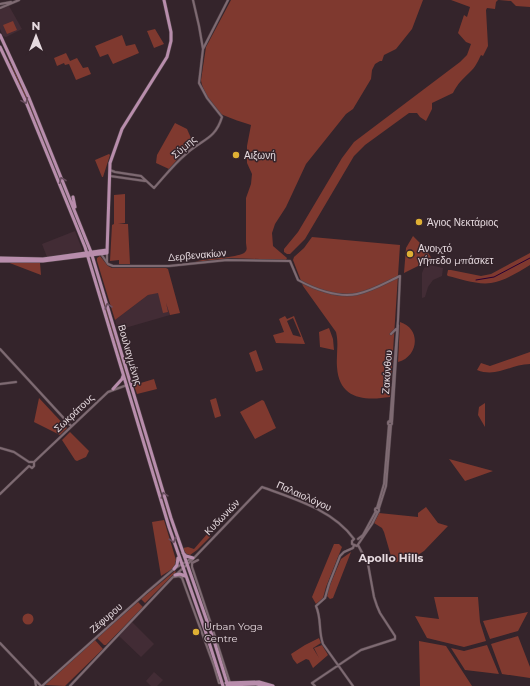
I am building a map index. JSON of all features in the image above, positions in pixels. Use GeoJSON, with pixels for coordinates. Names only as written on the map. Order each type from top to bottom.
{"type":"FeatureCollection","features":[{"type":"Feature","properties":{"kind":"main road"},"geometry":{"type":"LineString","coordinates":[[107,251],[110,170],[113,152],[122,129],[167,57],[171,41],[171,32],[164,0]]}},
{"type":"Feature","properties":{"kind":"main road","name":"Βουλιαγμένης"},"geometry":{"type":"LineString","coordinates":[[0,35],[37,118],[91,253],[181,548],[229,685]]}},
{"type":"Feature","properties":{"kind":"main road","name":"Βουλιαγμένης"},"geometry":{"type":"LineString","coordinates":[[0,47],[26,102],[87,254],[177,552],[203,623],[222,684]]}},
{"type":"Feature","properties":{"kind":"main road"},"geometry":{"type":"LineString","coordinates":[[37,118],[38,113]]}},
{"type":"Feature","properties":{"kind":"main road"},"geometry":{"type":"LineString","coordinates":[[73,197],[77,216]]}},
{"type":"Feature","properties":{"kind":"main road"},"geometry":{"type":"LineString","coordinates":[[91,253],[99,254],[107,251]]}},
{"type":"Feature","properties":{"kind":"main road"},"geometry":{"type":"LineString","coordinates":[[0,259],[43,261],[107,251]]}},
{"type":"Feature","properties":{"kind":"main road"},"geometry":{"type":"LineString","coordinates":[[0,259],[38,259],[87,254]]}},
{"type":"Feature","properties":{"kind":"main road"},"geometry":{"type":"LineString","coordinates":[[94,262],[96,256],[99,254]]}},
{"type":"Feature","properties":{"kind":"main road"},"geometry":{"type":"LineString","coordinates":[[81,256],[84,257],[90,264]]}},
{"type":"Feature","properties":{"kind":"main road"},"geometry":{"type":"LineString","coordinates":[[113,389],[122,378],[123,374]]}},
{"type":"Feature","properties":{"kind":"main road"},"geometry":{"type":"LineString","coordinates":[[181,548],[186,556],[193,558]]}},
{"type":"Feature","properties":{"kind":"main road"},"geometry":{"type":"LineString","coordinates":[[174,569],[178,562],[177,552]]}},
{"type":"Feature","properties":{"kind":"main road"},"geometry":{"type":"LineString","coordinates":[[174,576],[182,576],[188,581]]}},
{"type":"Feature","properties":{"kind":"main road"},"geometry":{"type":"LineString","coordinates":[[229,685],[262,682],[273,686]]}},
{"type":"Feature","properties":{"kind":"main road"},"geometry":{"type":"LineString","coordinates":[[222,684],[256,684],[266,686]]}},
{"type":"Feature","properties":{"kind":"street"},"geometry":{"type":"LineString","coordinates":[[0,8],[19,0]]}},
{"type":"Feature","properties":{"kind":"street"},"geometry":{"type":"LineString","coordinates":[[193,0],[200,26],[203,49]]}},
{"type":"Feature","properties":{"kind":"street"},"geometry":{"type":"LineString","coordinates":[[203,49],[228,0]]}},
{"type":"Feature","properties":{"kind":"street"},"geometry":{"type":"LineString","coordinates":[[0,4],[13,2]]}},
{"type":"Feature","properties":{"kind":"street","name":"Σύμης"},"geometry":{"type":"LineString","coordinates":[[146,181],[154,188],[187,153],[214,135],[222,117],[207,98],[199,83],[203,49]]}},
{"type":"Feature","properties":{"kind":"street"},"geometry":{"type":"LineString","coordinates":[[110,170],[141,176],[146,181]]}},
{"type":"Feature","properties":{"kind":"street"},"geometry":{"type":"LineString","coordinates":[[110,176],[146,181]]}},
{"type":"Feature","properties":{"kind":"street"},"geometry":{"type":"LineString","coordinates":[[107,251],[107,262]]}},
{"type":"Feature","properties":{"kind":"street"},"geometry":{"type":"LineString","coordinates":[[99,254],[102,255],[107,262]]}},
{"type":"Feature","properties":{"kind":"street","name":"Δερβενακίων"},"geometry":{"type":"LineString","coordinates":[[107,262],[113,266],[158,266],[227,260],[290,261],[298,280],[333,294],[346,295],[357,294],[400,276]]}},
{"type":"Feature","properties":{"kind":"street","name":"Ζακύνθου"},"geometry":{"type":"LineString","coordinates":[[391,422],[398,333],[400,276]]}},
{"type":"Feature","properties":{"kind":"street","name":"Ζακύνθου"},"geometry":{"type":"LineString","coordinates":[[391,422],[398,324]]}},
{"type":"Feature","properties":{"kind":"street"},"geometry":{"type":"LineString","coordinates":[[396,337],[392,334],[397,328]]}},
{"type":"Feature","properties":{"kind":"street"},"geometry":{"type":"LineString","coordinates":[[0,349],[71,427]]}},
{"type":"Feature","properties":{"kind":"street"},"geometry":{"type":"LineString","coordinates":[[0,384],[16,382]]}},
{"type":"Feature","properties":{"kind":"street","name":"Σωκράτους"},"geometry":{"type":"LineString","coordinates":[[0,494],[29,466],[32,468],[34,466],[34,462],[108,392],[131,384]]}},
{"type":"Feature","properties":{"kind":"street"},"geometry":{"type":"LineString","coordinates":[[315,686],[312,683],[365,648],[395,639],[395,636],[377,606],[368,564],[358,545],[359,540],[372,524],[379,510],[378,508],[386,486],[390,425],[388,423],[391,422]]}},
{"type":"Feature","properties":{"kind":"street"},"geometry":{"type":"LineString","coordinates":[[0,448],[14,452],[29,462],[34,462]]}},
{"type":"Feature","properties":{"kind":"street","name":"Παλαιολόγου"},"geometry":{"type":"LineString","coordinates":[[262,487],[300,501],[334,518],[354,539]]}},
{"type":"Feature","properties":{"kind":"street","name":"Κυδωνιών"},"geometry":{"type":"LineString","coordinates":[[183,567],[262,487]]}},
{"type":"Feature","properties":{"kind":"street"},"geometry":{"type":"LineString","coordinates":[[354,546],[352,543],[354,539],[359,540]]}},
{"type":"Feature","properties":{"kind":"street"},"geometry":{"type":"LineString","coordinates":[[353,686],[323,644],[320,636],[320,615],[316,606],[325,598],[340,556],[344,552],[358,545]]}},
{"type":"Feature","properties":{"kind":"street"},"geometry":{"type":"LineString","coordinates":[[198,560],[192,563],[192,567],[218,645],[229,685]]}},
{"type":"Feature","properties":{"kind":"street"},"geometry":{"type":"LineString","coordinates":[[183,567],[182,576],[210,653],[219,683],[222,684]]}},
{"type":"Feature","properties":{"kind":"street"},"geometry":{"type":"LineString","coordinates":[[70,686],[183,567]]}},
{"type":"Feature","properties":{"kind":"street","name":"Ζέφυρου"},"geometry":{"type":"LineString","coordinates":[[42,686],[174,569],[183,567]]}},
{"type":"Feature","properties":{"kind":"street"},"geometry":{"type":"LineString","coordinates":[[0,643],[42,686]]}},
{"type":"Feature","properties":{"kind":"street"},"geometry":{"type":"LineString","coordinates":[[35,679],[36,686]]}},
{"type":"Feature","properties":{"kind":"shaded area"},"geometry":{"type":"Polygon","coordinates":[[[231,0],[423,0],[412,29],[396,49],[384,55],[382,61],[375,64],[372,70],[371,79],[353,109],[346,114],[306,164],[286,207],[275,224],[272,233],[273,246],[287,258],[286,260],[230,258],[195,262],[237,256],[245,252],[247,249],[246,198],[251,184],[252,174],[247,163],[247,146],[251,125],[223,115],[216,109],[209,99],[201,80],[206,47],[231,0]]]}},
{"type":"Feature","properties":{"kind":"shaded area"},"geometry":{"type":"Polygon","coordinates":[[[451,0],[498,0],[496,2],[495,9],[487,8],[486,10],[488,46],[483,56],[481,55],[476,64],[460,82],[453,93],[432,103],[432,109],[426,121],[417,113],[409,113],[365,145],[354,156],[305,239],[290,254],[287,254],[284,252],[284,249],[298,232],[342,158],[354,142],[460,62],[467,55],[471,44],[466,42],[458,33],[464,15],[467,17],[470,7],[451,0]]]}},
{"type":"Feature","properties":{"kind":"shaded area"},"geometry":{"type":"Polygon","coordinates":[[[499,0],[530,0],[530,7],[516,6],[511,1],[499,0]]]}},
{"type":"Feature","properties":{"kind":"shaded area"},"geometry":{"type":"Polygon","coordinates":[[[9,6],[22,29],[6,37],[3,36],[0,29],[0,10],[9,6]]]}},
{"type":"Feature","properties":{"kind":"shaded area"},"geometry":{"type":"Polygon","coordinates":[[[13,21],[17,30],[7,34],[3,25],[13,21]]]}},
{"type":"Feature","properties":{"kind":"shaded area"},"geometry":{"type":"Polygon","coordinates":[[[155,29],[164,44],[154,48],[147,31],[155,29]]]}},
{"type":"Feature","properties":{"kind":"shaded area"},"geometry":{"type":"Polygon","coordinates":[[[122,35],[126,46],[135,44],[139,53],[113,64],[108,54],[100,57],[95,46],[122,35]]]}},
{"type":"Feature","properties":{"kind":"shaded area"},"geometry":{"type":"Polygon","coordinates":[[[66,53],[70,61],[77,58],[83,68],[88,67],[91,74],[76,80],[69,64],[65,65],[64,63],[57,66],[54,58],[66,53]]]}},
{"type":"Feature","properties":{"kind":"shaded area"},"geometry":{"type":"Polygon","coordinates":[[[6,54],[26,95],[74,213],[69,205],[6,54]]]}},
{"type":"Feature","properties":{"kind":"shaded area"},"geometry":{"type":"Polygon","coordinates":[[[175,123],[187,129],[194,145],[182,154],[169,169],[156,163],[157,155],[175,123]]]}},
{"type":"Feature","properties":{"kind":"shaded area"},"geometry":{"type":"Polygon","coordinates":[[[109,154],[110,155],[102,177],[95,160],[109,154]]]}},
{"type":"Feature","properties":{"kind":"shaded area"},"geometry":{"type":"Polygon","coordinates":[[[125,194],[125,223],[118,224],[128,224],[130,264],[119,264],[119,260],[110,261],[112,225],[114,224],[114,195],[125,194]]]}},
{"type":"Feature","properties":{"kind":"shaded area"},"geometry":{"type":"Polygon","coordinates":[[[75,231],[82,251],[47,257],[42,244],[75,231]]]}},
{"type":"Feature","properties":{"kind":"shaded area"},"geometry":{"type":"Polygon","coordinates":[[[413,236],[425,248],[432,259],[404,273],[406,248],[413,236]]]}},
{"type":"Feature","properties":{"kind":"shaded area"},"geometry":{"type":"Polygon","coordinates":[[[312,237],[400,245],[390,397],[362,398],[354,396],[342,386],[337,367],[336,332],[303,286],[293,260],[312,237]]]}},
{"type":"Feature","properties":{"kind":"shaded area"},"geometry":{"type":"Polygon","coordinates":[[[530,253],[530,265],[511,276],[496,282],[475,282],[447,275],[448,270],[481,276],[491,274],[530,253]]]}},
{"type":"Feature","properties":{"kind":"shaded area"},"geometry":{"type":"Polygon","coordinates":[[[100,256],[108,266],[112,268],[168,269],[180,313],[170,315],[166,303],[168,312],[163,313],[158,293],[148,295],[115,320],[97,261],[97,258],[100,256]]]}},
{"type":"Feature","properties":{"kind":"shaded area"},"geometry":{"type":"Polygon","coordinates":[[[7,262],[40,263],[41,275],[7,262]]]}},
{"type":"Feature","properties":{"kind":"shaded area"},"geometry":{"type":"Polygon","coordinates":[[[430,265],[443,268],[442,276],[433,280],[428,287],[425,297],[422,298],[422,273],[424,268],[430,265]]]}},
{"type":"Feature","properties":{"kind":"shaded area"},"geometry":{"type":"Polygon","coordinates":[[[97,281],[103,297],[128,383],[127,381],[97,281]]]}},
{"type":"Feature","properties":{"kind":"shaded area"},"geometry":{"type":"Polygon","coordinates":[[[163,291],[170,315],[118,330],[115,320],[148,295],[163,291]]]}},
{"type":"Feature","properties":{"kind":"shaded area"},"geometry":{"type":"Polygon","coordinates":[[[285,316],[287,319],[294,316],[305,344],[276,343],[273,335],[284,332],[279,319],[285,316]],[[293,318],[287,321],[293,335],[301,337],[293,318]]]}},
{"type":"Feature","properties":{"kind":"shaded area"},"geometry":{"type":"Polygon","coordinates":[[[400,322],[412,330],[415,343],[410,355],[398,362],[400,322]]]}},
{"type":"Feature","properties":{"kind":"shaded area"},"geometry":{"type":"Polygon","coordinates":[[[329,328],[333,339],[334,350],[320,347],[319,332],[329,328]]]}},
{"type":"Feature","properties":{"kind":"shaded area"},"geometry":{"type":"Polygon","coordinates":[[[256,350],[263,370],[256,372],[249,353],[256,350]]]}},
{"type":"Feature","properties":{"kind":"shaded area"},"geometry":{"type":"Polygon","coordinates":[[[530,352],[530,364],[517,366],[498,372],[484,372],[477,370],[481,363],[490,366],[530,352]]]}},
{"type":"Feature","properties":{"kind":"shaded area"},"geometry":{"type":"Polygon","coordinates":[[[154,379],[157,389],[137,394],[134,385],[154,379]]]}},
{"type":"Feature","properties":{"kind":"shaded area"},"geometry":{"type":"Polygon","coordinates":[[[130,388],[164,503],[170,522],[166,511],[130,388]]]}},
{"type":"Feature","properties":{"kind":"shaded area"},"geometry":{"type":"Polygon","coordinates":[[[39,398],[67,428],[60,435],[34,422],[39,398]]]}},
{"type":"Feature","properties":{"kind":"shaded area"},"geometry":{"type":"Polygon","coordinates":[[[216,398],[221,416],[215,418],[210,400],[216,398]]]}},
{"type":"Feature","properties":{"kind":"shaded area"},"geometry":{"type":"Polygon","coordinates":[[[262,400],[264,401],[276,428],[255,439],[240,412],[262,400]]]}},
{"type":"Feature","properties":{"kind":"shaded area"},"geometry":{"type":"Polygon","coordinates":[[[485,403],[485,427],[478,415],[479,407],[485,403]]]}},
{"type":"Feature","properties":{"kind":"shaded area"},"geometry":{"type":"Polygon","coordinates":[[[70,432],[89,451],[86,457],[77,461],[62,440],[70,432]]]}},
{"type":"Feature","properties":{"kind":"shaded area"},"geometry":{"type":"Polygon","coordinates":[[[449,459],[493,471],[465,481],[449,459]]]}},
{"type":"Feature","properties":{"kind":"shaded area"},"geometry":{"type":"Polygon","coordinates":[[[426,507],[438,523],[448,526],[424,551],[418,555],[393,563],[384,532],[382,528],[374,523],[379,513],[418,517],[418,513],[426,507]]]}},
{"type":"Feature","properties":{"kind":"shaded area"},"geometry":{"type":"Polygon","coordinates":[[[164,520],[176,560],[174,568],[161,576],[152,522],[164,520]]]}},
{"type":"Feature","properties":{"kind":"shaded area"},"geometry":{"type":"Polygon","coordinates":[[[208,533],[211,536],[197,550],[190,555],[186,554],[183,548],[188,547],[194,549],[208,533]]]}},
{"type":"Feature","properties":{"kind":"shaded area"},"geometry":{"type":"Polygon","coordinates":[[[334,544],[339,544],[342,547],[323,598],[316,604],[312,597],[334,544]]]}},
{"type":"Feature","properties":{"kind":"shaded area"},"geometry":{"type":"Polygon","coordinates":[[[351,552],[333,598],[330,599],[327,596],[329,587],[341,559],[351,552]]]}},
{"type":"Feature","properties":{"kind":"shaded area"},"geometry":{"type":"Polygon","coordinates":[[[175,571],[176,572],[145,603],[141,599],[175,571]]]}},
{"type":"Feature","properties":{"kind":"shaded area"},"geometry":{"type":"Polygon","coordinates":[[[434,597],[478,597],[480,622],[486,641],[464,647],[427,638],[415,616],[439,619],[434,597]]]}},
{"type":"Feature","properties":{"kind":"shaded area"},"geometry":{"type":"Polygon","coordinates":[[[138,602],[143,607],[106,645],[104,645],[97,638],[138,602]]]}},
{"type":"Feature","properties":{"kind":"shaded area"},"geometry":{"type":"Polygon","coordinates":[[[528,612],[518,631],[490,639],[483,621],[528,612]]]}},
{"type":"Feature","properties":{"kind":"shaded area"},"geometry":{"type":"Polygon","coordinates":[[[28,613],[32,615],[34,619],[32,623],[28,625],[24,623],[22,619],[24,615],[28,613]]]}},
{"type":"Feature","properties":{"kind":"shaded area"},"geometry":{"type":"Polygon","coordinates":[[[132,622],[154,644],[141,657],[119,636],[132,622]]]}},
{"type":"Feature","properties":{"kind":"shaded area"},"geometry":{"type":"Polygon","coordinates":[[[518,636],[530,667],[530,678],[502,674],[491,644],[518,636]]]}},
{"type":"Feature","properties":{"kind":"shaded area"},"geometry":{"type":"Polygon","coordinates":[[[319,638],[321,643],[313,648],[319,658],[314,648],[322,645],[328,655],[313,668],[309,660],[306,659],[297,664],[291,654],[319,638]]]}},
{"type":"Feature","properties":{"kind":"shaded area"},"geometry":{"type":"Polygon","coordinates":[[[95,640],[103,649],[65,686],[45,685],[95,640]]]}},
{"type":"Feature","properties":{"kind":"shaded area"},"geometry":{"type":"Polygon","coordinates":[[[419,641],[446,646],[472,686],[420,686],[419,641]]]}},
{"type":"Feature","properties":{"kind":"shaded area"},"geometry":{"type":"Polygon","coordinates":[[[487,645],[499,674],[465,670],[451,648],[464,651],[487,645]]]}},
{"type":"Feature","properties":{"kind":"shaded area"},"geometry":{"type":"Polygon","coordinates":[[[154,672],[163,680],[157,686],[151,686],[146,681],[154,672]]]}},
{"type":"Feature","properties":{"kind":"waterway"},"geometry":{"type":"LineString","coordinates":[[476,280],[494,277],[530,258]]}},
{"type":"Feature","properties":{"kind":"place","name":"Αιξωνή"},"geometry":{"type":"Point","coordinates":[236,155]}},
{"type":"Feature","properties":{"kind":"place","name":"Άγιος Νεκτάριος"},"geometry":{"type":"Point","coordinates":[419,222]}},
{"type":"Feature","properties":{"kind":"place","name":"Ανοιχτό γήπεδο μπάσκετ"},"geometry":{"type":"Point","coordinates":[410,254]}},
{"type":"Feature","properties":{"kind":"place","name":"Urban Yoga Centre"},"geometry":{"type":"Point","coordinates":[196,632]}},
{"type":"Feature","properties":{"kind":"district","name":"Apollo Hills"},"geometry":{"type":"Point","coordinates":[391,558]}}]}
